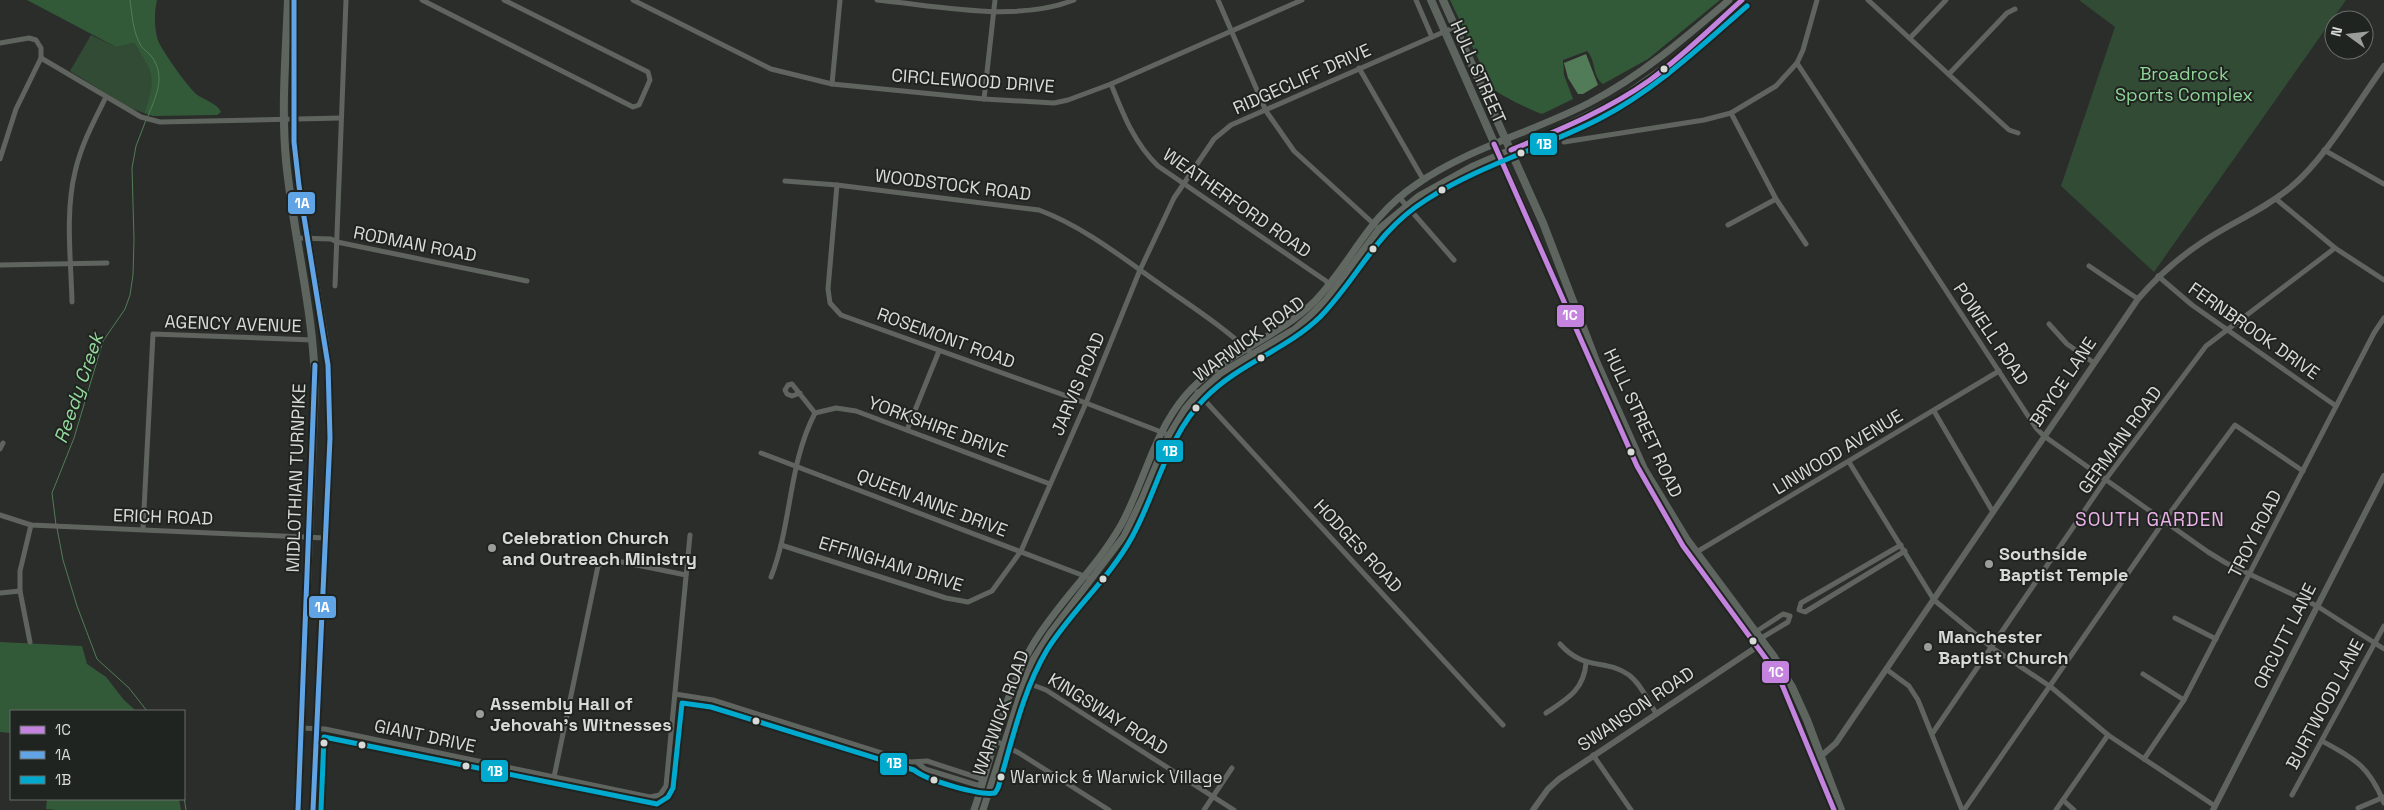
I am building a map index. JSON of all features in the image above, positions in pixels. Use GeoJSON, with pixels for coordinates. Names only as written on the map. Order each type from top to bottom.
{"type":"FeatureCollection","features":[{"type":"Feature","properties":{"kind":"main road","name":"MIDLOTHIAN TURNPIKE"},"geometry":{"type":"LineString","coordinates":[[288,0],[284,118],[286,162],[313,340],[315,412],[298,810]]}},
{"type":"Feature","properties":{"kind":"main road","name":"MIDLOTHIAN TURNPIKE"},"geometry":{"type":"LineString","coordinates":[[294,0],[293,118],[299,186],[328,364],[330,438],[313,810]]}},
{"type":"Feature","properties":{"kind":"main road","name":"HULL STREET"},"geometry":{"type":"LineString","coordinates":[[1431,0],[1498,155]]}},
{"type":"Feature","properties":{"kind":"main road","name":"HULL STREET"},"geometry":{"type":"LineString","coordinates":[[1443,0],[1455,28]]}},
{"type":"Feature","properties":{"kind":"main road","name":"WARWICK ROAD"},"geometry":{"type":"LineString","coordinates":[[974,810],[1004,745],[1025,681],[1041,646],[1114,551],[1131,522],[1168,435],[1196,391],[1223,362],[1289,323],[1315,301],[1373,223],[1399,197],[1423,179],[1473,153],[1558,118],[1623,84],[1684,38],[1729,0]]}},
{"type":"Feature","properties":{"kind":"main road","name":"WARWICK ROAD"},"geometry":{"type":"LineString","coordinates":[[983,810],[996,742],[1017,679],[1040,634],[1107,547],[1124,518],[1161,432],[1174,410],[1196,391],[1222,373],[1295,329],[1310,316],[1326,300],[1379,229],[1406,205],[1451,176],[1579,120],[1618,100],[1650,80],[1742,0]]}},
{"type":"Feature","properties":{"kind":"main road","name":"HULL STREET ROAD"},"geometry":{"type":"LineString","coordinates":[[1455,28],[1543,223],[1596,361],[1630,438],[1660,499],[1693,554]]}},
{"type":"Feature","properties":{"kind":"main road","name":"HULL STREET ROAD"},"geometry":{"type":"LineString","coordinates":[[1498,155],[1636,466],[1661,511],[1757,639],[1785,688],[1841,810]]}},
{"type":"Feature","properties":{"kind":"main road","name":"HULL STREET ROAD"},"geometry":{"type":"LineString","coordinates":[[1818,758],[1834,810]]}},
{"type":"Feature","properties":{"kind":"street"},"geometry":{"type":"LineString","coordinates":[[335,286],[346,0]]}},
{"type":"Feature","properties":{"kind":"street"},"geometry":{"type":"LineString","coordinates":[[422,0],[633,107],[639,105],[650,80],[648,72],[504,0]]}},
{"type":"Feature","properties":{"kind":"street","name":"CIRCLEWOOD DRIVE"},"geometry":{"type":"LineString","coordinates":[[633,0],[772,69],[832,84],[984,100],[1054,103],[1068,100],[1111,84],[1302,0]]}},
{"type":"Feature","properties":{"kind":"street"},"geometry":{"type":"LineString","coordinates":[[832,84],[840,0]]}},
{"type":"Feature","properties":{"kind":"street"},"geometry":{"type":"LineString","coordinates":[[877,0],[994,12],[1056,7],[1074,0]]}},
{"type":"Feature","properties":{"kind":"street"},"geometry":{"type":"LineString","coordinates":[[984,100],[995,0]]}},
{"type":"Feature","properties":{"kind":"street"},"geometry":{"type":"LineString","coordinates":[[1218,0],[1266,110],[1294,151],[1379,229]]}},
{"type":"Feature","properties":{"kind":"street"},"geometry":{"type":"LineString","coordinates":[[1416,0],[1432,37]]}},
{"type":"Feature","properties":{"kind":"street"},"geometry":{"type":"LineString","coordinates":[[1564,142],[1704,120],[1731,113],[1776,86],[1797,63],[1806,41],[1817,0]]}},
{"type":"Feature","properties":{"kind":"street"},"geometry":{"type":"LineString","coordinates":[[1868,0],[2009,130],[2018,133]]}},
{"type":"Feature","properties":{"kind":"street"},"geometry":{"type":"LineString","coordinates":[[1910,38],[1946,0]]}},
{"type":"Feature","properties":{"kind":"street"},"geometry":{"type":"LineString","coordinates":[[1949,74],[2007,13],[2015,9]]}},
{"type":"Feature","properties":{"kind":"street","name":"RIDGECLIFF DRIVE"},"geometry":{"type":"LineString","coordinates":[[1183,185],[1214,139],[1222,131],[1359,68],[1455,28]]}},
{"type":"Feature","properties":{"kind":"street"},"geometry":{"type":"LineString","coordinates":[[0,44],[29,38],[36,40],[41,48],[41,58],[16,109],[0,159]]}},
{"type":"Feature","properties":{"kind":"street"},"geometry":{"type":"LineString","coordinates":[[41,58],[141,117],[160,122],[341,118]]}},
{"type":"Feature","properties":{"kind":"street","name":"POWELL ROAD"},"geometry":{"type":"LineString","coordinates":[[1797,63],[2036,428],[2044,436],[2164,522],[2220,559],[2317,606],[2384,649]]}},
{"type":"Feature","properties":{"kind":"street","name":"BRYCE LANE"},"geometry":{"type":"LineString","coordinates":[[1818,758],[1836,743],[2138,299],[2158,276],[2202,242],[2276,199],[2294,185],[2324,150],[2384,66]]}},
{"type":"Feature","properties":{"kind":"street"},"geometry":{"type":"LineString","coordinates":[[1359,68],[1423,179]]}},
{"type":"Feature","properties":{"kind":"street","name":"WEATHERFORD ROAD"},"geometry":{"type":"LineString","coordinates":[[1111,84],[1125,120],[1139,144],[1158,166],[1183,185],[1324,280],[1328,286]]}},
{"type":"Feature","properties":{"kind":"street"},"geometry":{"type":"LineString","coordinates":[[72,302],[71,206],[75,172],[86,139],[106,98]]}},
{"type":"Feature","properties":{"kind":"street"},"geometry":{"type":"LineString","coordinates":[[1731,113],[1776,199],[1806,244]]}},
{"type":"Feature","properties":{"kind":"street"},"geometry":{"type":"LineString","coordinates":[[2324,150],[2384,184]]}},
{"type":"Feature","properties":{"kind":"street","name":"WOODSTOCK ROAD"},"geometry":{"type":"LineString","coordinates":[[785,181],[837,185],[1039,210],[1058,216],[1140,270],[1227,332],[1252,354]]}},
{"type":"Feature","properties":{"kind":"street","name":"ROSEMONT ROAD"},"geometry":{"type":"LineString","coordinates":[[837,185],[828,289],[830,303],[841,315],[1086,403],[1168,435]]}},
{"type":"Feature","properties":{"kind":"street","name":"JARVIS ROAD"},"geometry":{"type":"LineString","coordinates":[[992,591],[1021,551],[1086,403],[1140,270],[1174,198],[1183,185]]}},
{"type":"Feature","properties":{"kind":"street"},"geometry":{"type":"LineString","coordinates":[[1399,197],[1454,260]]}},
{"type":"Feature","properties":{"kind":"street"},"geometry":{"type":"LineString","coordinates":[[1728,225],[1776,199]]}},
{"type":"Feature","properties":{"kind":"street"},"geometry":{"type":"LineString","coordinates":[[2276,199],[2335,248],[2384,278]]}},
{"type":"Feature","properties":{"kind":"street","name":"RODMAN ROAD"},"geometry":{"type":"LineString","coordinates":[[298,238],[331,239],[337,242],[527,281]]}},
{"type":"Feature","properties":{"kind":"street","name":"GERMAIN ROAD"},"geometry":{"type":"LineString","coordinates":[[1932,734],[2106,479],[2206,346],[2335,248]]}},
{"type":"Feature","properties":{"kind":"street"},"geometry":{"type":"LineString","coordinates":[[0,265],[107,264]]}},
{"type":"Feature","properties":{"kind":"street"},"geometry":{"type":"LineString","coordinates":[[2090,266],[2138,299]]}},
{"type":"Feature","properties":{"kind":"street","name":"FERNBROOK DRIVE"},"geometry":{"type":"LineString","coordinates":[[2158,276],[2192,305],[2336,406]]}},
{"type":"Feature","properties":{"kind":"street","name":"TROY ROAD"},"geometry":{"type":"LineString","coordinates":[[2144,759],[2184,700],[2374,333],[2384,318]]}},
{"type":"Feature","properties":{"kind":"street"},"geometry":{"type":"LineString","coordinates":[[2049,324],[2067,344],[2094,363]]}},
{"type":"Feature","properties":{"kind":"street","name":"AGENCY AVENUE"},"geometry":{"type":"LineString","coordinates":[[143,530],[153,334],[313,340]]}},
{"type":"Feature","properties":{"kind":"street"},"geometry":{"type":"LineString","coordinates":[[907,430],[939,351]]}},
{"type":"Feature","properties":{"kind":"street","name":"LINWOOD AVENUE"},"geometry":{"type":"LineString","coordinates":[[1693,554],[1999,371]]}},
{"type":"Feature","properties":{"kind":"street","name":"HODGES ROAD"},"geometry":{"type":"LineString","coordinates":[[1196,391],[1503,724]]}},
{"type":"Feature","properties":{"kind":"street"},"geometry":{"type":"LineString","coordinates":[[771,577],[781,545],[795,466],[806,429],[815,413],[800,393]]}},
{"type":"Feature","properties":{"kind":"street","name":"YORKSHIRE DRIVE"},"geometry":{"type":"LineString","coordinates":[[815,413],[836,408],[856,411],[1050,484]]}},
{"type":"Feature","properties":{"kind":"street"},"geometry":{"type":"LineString","coordinates":[[1934,411],[1993,512]]}},
{"type":"Feature","properties":{"kind":"street"},"geometry":{"type":"LineString","coordinates":[[1963,810],[2051,687],[2164,522],[2235,425],[2303,471]]}},
{"type":"Feature","properties":{"kind":"street"},"geometry":{"type":"LineString","coordinates":[[0,449],[3,443]]}},
{"type":"Feature","properties":{"kind":"street","name":"QUEEN ANNE DRIVE"},"geometry":{"type":"LineString","coordinates":[[761,453],[1092,579]]}},
{"type":"Feature","properties":{"kind":"street"},"geometry":{"type":"LineString","coordinates":[[1849,462],[1934,600],[1991,647],[2051,687],[2108,735],[2214,808]]}},
{"type":"Feature","properties":{"kind":"street","name":"ORCUTT LANE"},"geometry":{"type":"LineString","coordinates":[[2214,808],[2384,476]]}},
{"type":"Feature","properties":{"kind":"street","name":"ERICH ROAD"},"geometry":{"type":"LineString","coordinates":[[0,515],[31,525],[326,538]]}},
{"type":"Feature","properties":{"kind":"street"},"geometry":{"type":"LineString","coordinates":[[30,642],[20,590],[20,571],[31,525]]}},
{"type":"Feature","properties":{"kind":"street"},"geometry":{"type":"LineString","coordinates":[[690,536],[675,694],[713,700],[918,763],[925,769],[950,777],[977,785],[987,785]]}},
{"type":"Feature","properties":{"kind":"street","name":"EFFINGHAM DRIVE"},"geometry":{"type":"LineString","coordinates":[[781,545],[946,598],[968,602],[992,591]]}},
{"type":"Feature","properties":{"kind":"street"},"geometry":{"type":"LineString","coordinates":[[1901,545],[1801,603],[1799,610],[1805,612],[1905,551]]}},
{"type":"Feature","properties":{"kind":"street"},"geometry":{"type":"LineString","coordinates":[[554,776],[596,570],[602,562],[612,560],[686,575]]}},
{"type":"Feature","properties":{"kind":"street"},"geometry":{"type":"LineString","coordinates":[[0,593],[20,590]]}},
{"type":"Feature","properties":{"kind":"street"},"geometry":{"type":"LineString","coordinates":[[1783,614],[1789,614],[1788,622],[1757,639],[1783,614]]}},
{"type":"Feature","properties":{"kind":"street"},"geometry":{"type":"LineString","coordinates":[[2175,618],[2216,639]]}},
{"type":"Feature","properties":{"kind":"street","name":"BURTWOOD LANE"},"geometry":{"type":"LineString","coordinates":[[2292,796],[2384,626]]}},
{"type":"Feature","properties":{"kind":"street","name":"SWANSON ROAD"},"geometry":{"type":"LineString","coordinates":[[1533,810],[1552,785],[1656,713],[1757,639]]}},
{"type":"Feature","properties":{"kind":"street"},"geometry":{"type":"LineString","coordinates":[[1560,644],[1573,656],[1586,662],[1617,669],[1628,674],[1638,684],[1656,713]]}},
{"type":"Feature","properties":{"kind":"street"},"geometry":{"type":"LineString","coordinates":[[1546,713],[1579,689],[1586,672],[1586,662]]}},
{"type":"Feature","properties":{"kind":"street"},"geometry":{"type":"LineString","coordinates":[[1886,669],[1909,686],[1918,700],[1963,810]]}},
{"type":"Feature","properties":{"kind":"street"},"geometry":{"type":"LineString","coordinates":[[2143,674],[2184,700]]}},
{"type":"Feature","properties":{"kind":"street","name":"KINGSWAY ROAD"},"geometry":{"type":"LineString","coordinates":[[1017,679],[1046,690],[1234,810]]}},
{"type":"Feature","properties":{"kind":"street","name":"GIANT DRIVE"},"geometry":{"type":"LineString","coordinates":[[301,728],[317,728],[650,797],[660,795],[666,786],[675,694]]}},
{"type":"Feature","properties":{"kind":"street"},"geometry":{"type":"LineString","coordinates":[[2056,810],[2108,735]]}},
{"type":"Feature","properties":{"kind":"street"},"geometry":{"type":"LineString","coordinates":[[2322,741],[2357,760],[2368,773],[2383,800],[2358,808]]}},
{"type":"Feature","properties":{"kind":"street"},"geometry":{"type":"LineString","coordinates":[[996,742],[1004,745],[1109,810]]}},
{"type":"Feature","properties":{"kind":"street"},"geometry":{"type":"LineString","coordinates":[[1594,755],[1631,810]]}},
{"type":"Feature","properties":{"kind":"street"},"geometry":{"type":"LineString","coordinates":[[1204,810],[1232,768]]}},
{"type":"Feature","properties":{"kind":"street"},"geometry":{"type":"LineString","coordinates":[[2063,800],[2074,810]]}},
{"type":"Feature","properties":{"kind":"green space","name":"Broadrock Sports Complex"},"geometry":{"type":"Polygon","coordinates":[[[2079,0],[2346,0],[2339,10],[2324,10],[2324,31],[2154,272],[2061,186],[2115,27],[2079,0]]]}},
{"type":"Feature","properties":{"kind":"green space"},"geometry":{"type":"Polygon","coordinates":[[[91,35],[116,47],[134,43],[150,69],[153,83],[144,113],[130,108],[70,71],[91,35]]]}},
{"type":"Feature","properties":{"kind":"shaded area"},"geometry":{"type":"Polygon","coordinates":[[[27,0],[157,0],[155,22],[159,43],[176,69],[196,94],[217,106],[221,112],[217,115],[153,116],[144,113],[151,91],[151,76],[146,62],[134,43],[116,47],[27,0]]]}},
{"type":"Feature","properties":{"kind":"shaded area"},"geometry":{"type":"Polygon","coordinates":[[[1450,0],[1720,0],[1648,59],[1603,84],[1597,77],[1592,59],[1587,51],[1563,60],[1564,75],[1573,99],[1542,114],[1531,110],[1492,88],[1450,0]]]}},
{"type":"Feature","properties":{"kind":"shaded area"},"geometry":{"type":"Polygon","coordinates":[[[1586,54],[1598,85],[1583,94],[1578,94],[1568,78],[1564,63],[1586,54]]]}},
{"type":"Feature","properties":{"kind":"shaded area"},"geometry":{"type":"Polygon","coordinates":[[[0,642],[82,646],[87,664],[106,677],[124,700],[135,710],[10,710],[10,733],[0,732],[0,642]]]}},
{"type":"Feature","properties":{"kind":"shaded area"},"geometry":{"type":"Polygon","coordinates":[[[47,800],[179,800],[181,810],[57,810],[46,809],[47,800]]]}},
{"type":"Feature","properties":{"kind":"waterway","name":"Reedy Creek"},"geometry":{"type":"LineString","coordinates":[[130,0],[138,41],[152,57],[158,72],[158,86],[148,116]]}},
{"type":"Feature","properties":{"kind":"waterway","name":"Reedy Creek"},"geometry":{"type":"LineString","coordinates":[[56,525],[52,493],[74,438],[103,341],[125,309],[130,295],[133,275],[134,239],[132,168],[136,146],[146,120]]}},
{"type":"Feature","properties":{"kind":"waterway","name":"Reedy Creek"},"geometry":{"type":"LineString","coordinates":[[57,528],[63,560],[77,606],[97,659],[129,688],[146,710]]}},
{"type":"Feature","properties":{"kind":"waterway","name":"Reedy Creek"},"geometry":{"type":"LineString","coordinates":[[184,800],[186,810]]}},
{"type":"Feature","properties":{"kind":"transit line","name":"1A"},"geometry":{"type":"LineString","coordinates":[[294,0],[294,142],[299,186],[328,365],[330,438],[313,810]]}},
{"type":"Feature","properties":{"kind":"transit line","name":"1C"},"geometry":{"type":"LineString","coordinates":[[1511,150],[1583,119],[1634,91],[1674,61],[1742,0]]}},
{"type":"Feature","properties":{"kind":"transit line","name":"1B"},"geometry":{"type":"LineString","coordinates":[[321,810],[324,737],[657,804],[668,797],[673,788],[682,703],[711,707],[914,770],[953,786],[978,792],[995,793],[1024,700],[1038,666],[1057,635],[1102,581],[1123,552],[1141,520],[1181,429],[1205,398],[1232,376],[1307,329],[1334,302],[1393,226],[1408,213],[1426,200],[1468,177],[1578,129],[1620,108],[1676,67],[1747,6]]}},
{"type":"Feature","properties":{"kind":"transit line","name":"1C"},"geometry":{"type":"LineString","coordinates":[[1494,144],[1637,466],[1683,546],[1778,675],[1834,810]]}},
{"type":"Feature","properties":{"kind":"transit line","name":"1A"},"geometry":{"type":"LineString","coordinates":[[298,810],[315,365]]}},
{"type":"Feature","properties":{"kind":"place","name":"Celebration Church and Outreach Ministry"},"geometry":{"type":"Point","coordinates":[492,548]}},
{"type":"Feature","properties":{"kind":"place","name":"Southside Baptist Temple"},"geometry":{"type":"Point","coordinates":[1989,564]}},
{"type":"Feature","properties":{"kind":"place","name":"Manchester Baptist Church"},"geometry":{"type":"Point","coordinates":[1928,647]}},
{"type":"Feature","properties":{"kind":"place","name":"Assembly Hall of Jehovah's Witnesses"},"geometry":{"type":"Point","coordinates":[480,714]}},
{"type":"Feature","properties":{"kind":"place","name":"Warwick & Warwick Village"},"geometry":{"type":"Point","coordinates":[1001,777]}},
{"type":"Feature","properties":{"kind":"district","name":"SOUTH GARDEN"},"geometry":{"type":"Point","coordinates":[2150,519]}}]}
